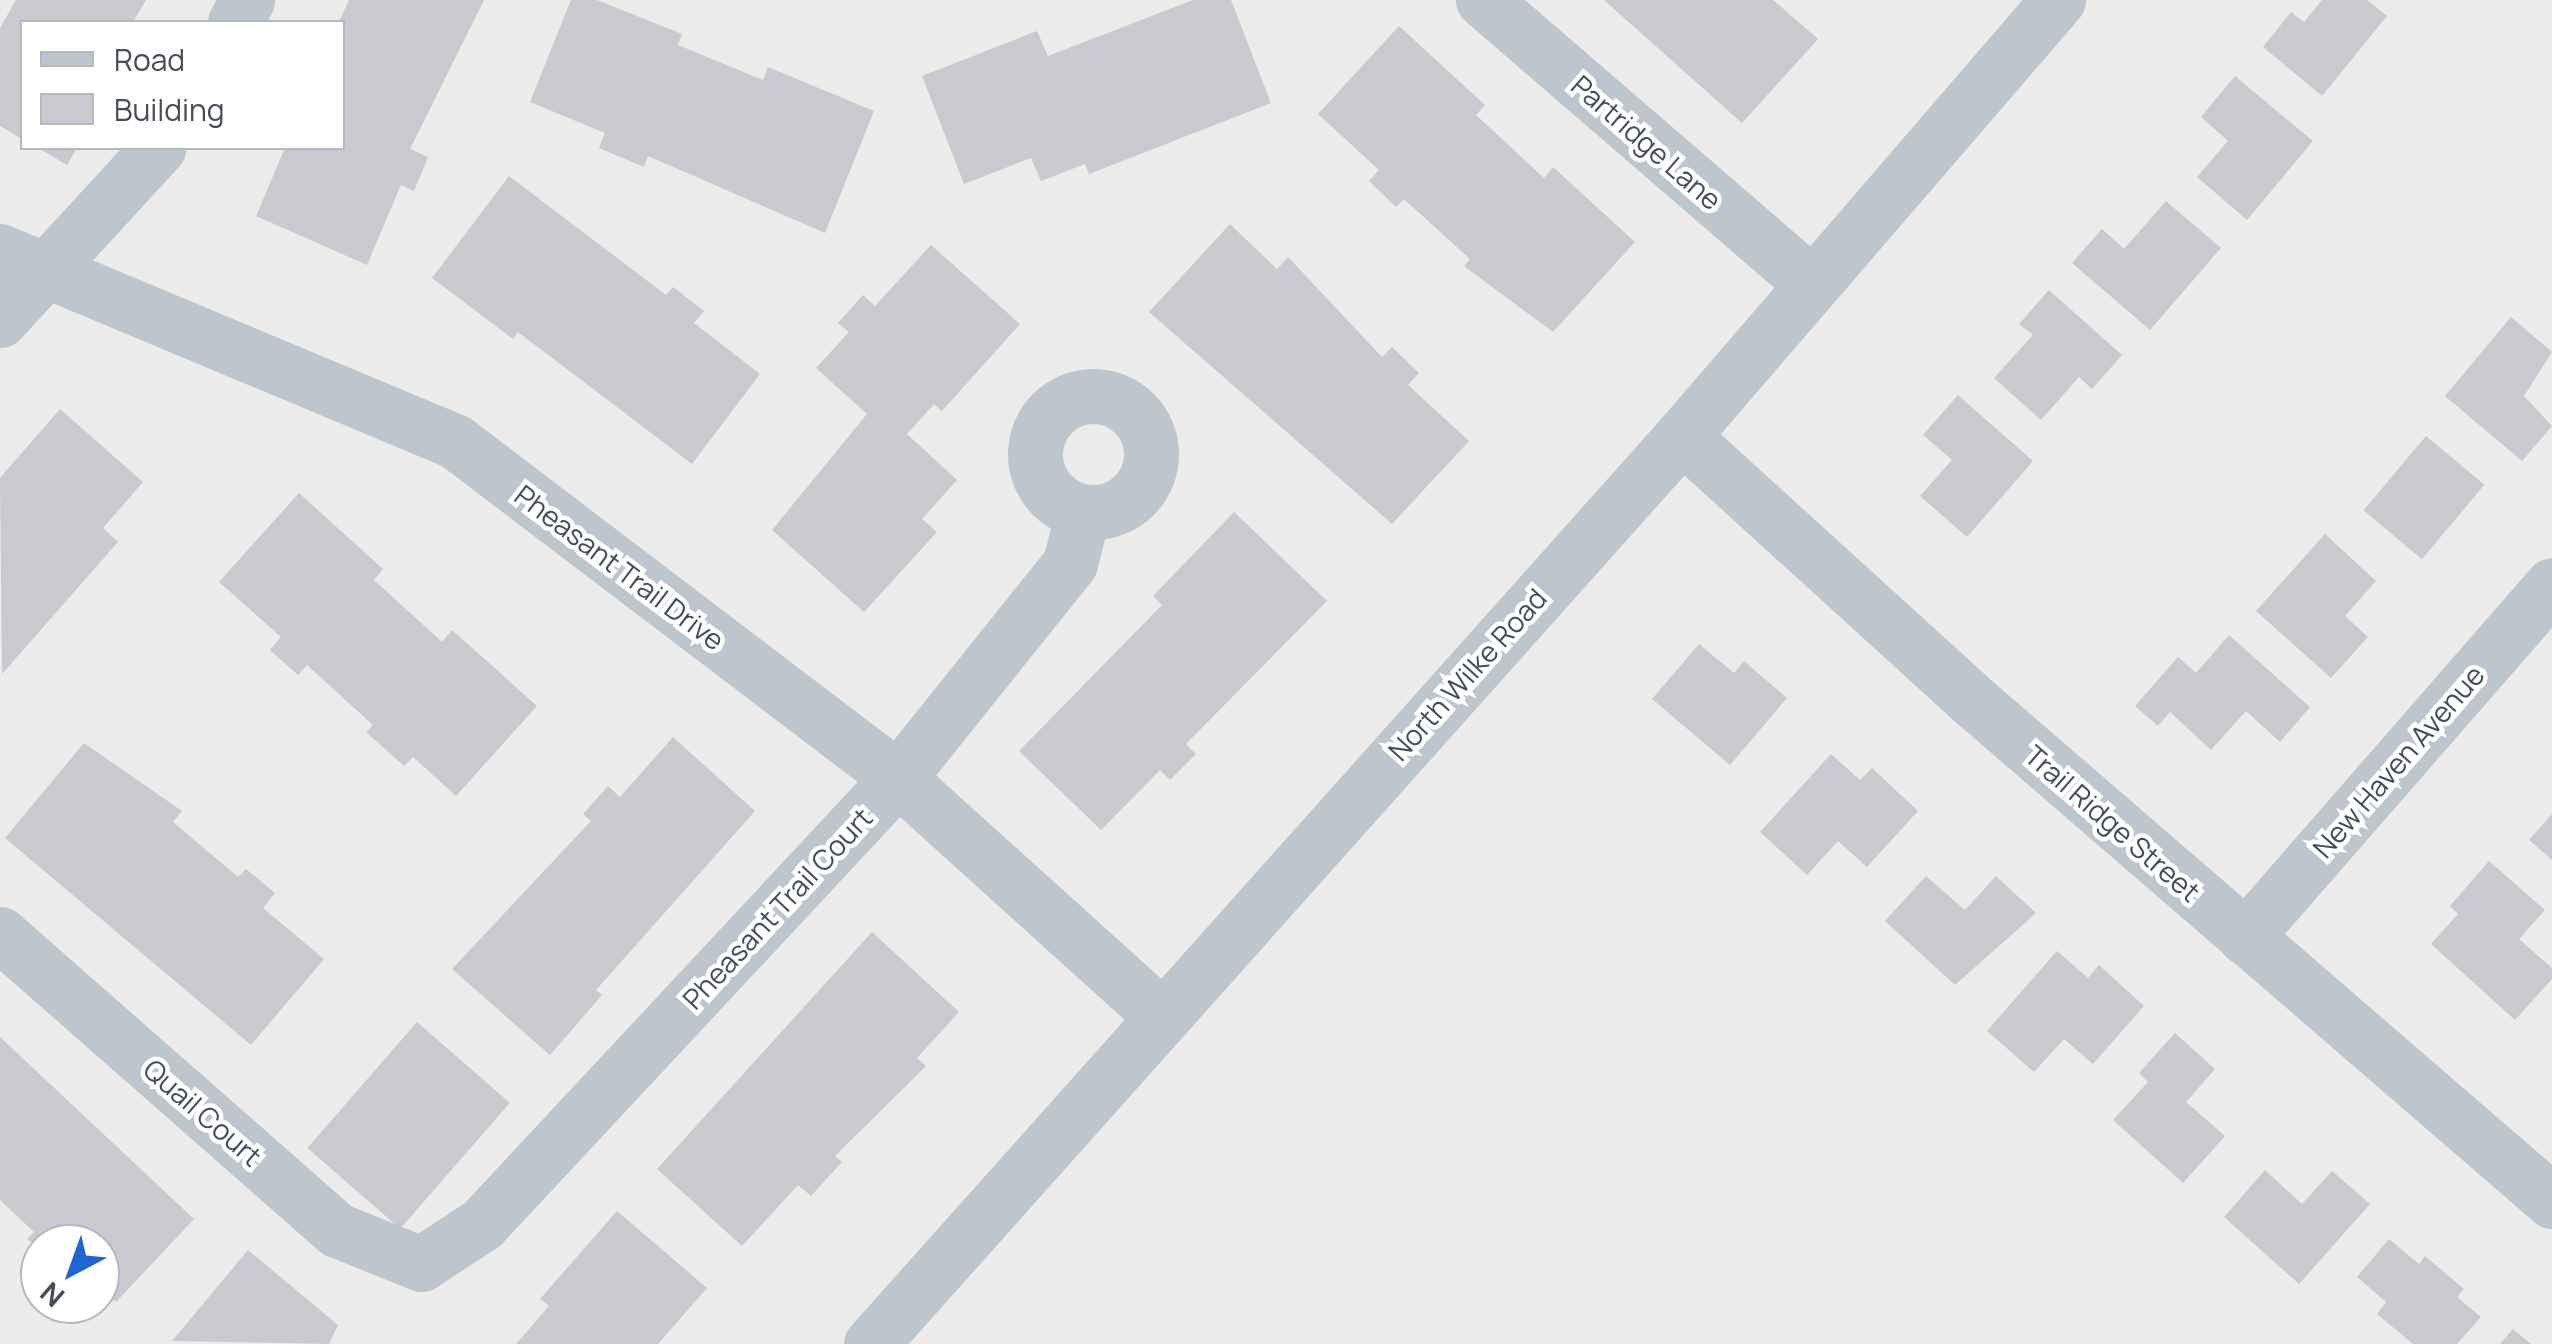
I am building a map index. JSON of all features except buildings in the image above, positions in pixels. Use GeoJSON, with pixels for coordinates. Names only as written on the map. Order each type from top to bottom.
{"type":"FeatureCollection","features":[{"type":"Feature","properties":{"kind":"street","name":"Partridge Lane"},"geometry":{"type":"LineString","coordinates":[[1483,0],[1811,284]]}},
{"type":"Feature","properties":{"kind":"street","name":"North Wilke Road"},"geometry":{"type":"LineString","coordinates":[[871,1344],[1159,1014],[1682,436],[2058,0]]}},
{"type":"Feature","properties":{"kind":"street"},"geometry":{"type":"LineString","coordinates":[[0,320],[24,258],[156,150]]}},
{"type":"Feature","properties":{"kind":"street","name":"Pheasant Trail Drive"},"geometry":{"type":"LineString","coordinates":[[24,258],[456,442],[898,778],[1159,1014]]}},
{"type":"Feature","properties":{"kind":"street","name":"Trail Ridge Street"},"geometry":{"type":"LineString","coordinates":[[1682,436],[2245,937],[2552,1201]]}},
{"type":"Feature","properties":{"kind":"street","name":"Pheasant Trail Court"},"geometry":{"type":"LineString","coordinates":[[420,1264],[482,1224],[898,778],[1070,563],[1083,512]]}},
{"type":"Feature","properties":{"kind":"street","name":"New Haven Avenue"},"geometry":{"type":"LineString","coordinates":[[2245,937],[2552,585]]}},
{"type":"Feature","properties":{"kind":"street","name":"Quail Court"},"geometry":{"type":"LineString","coordinates":[[0,934],[337,1230],[420,1264]]}}]}
